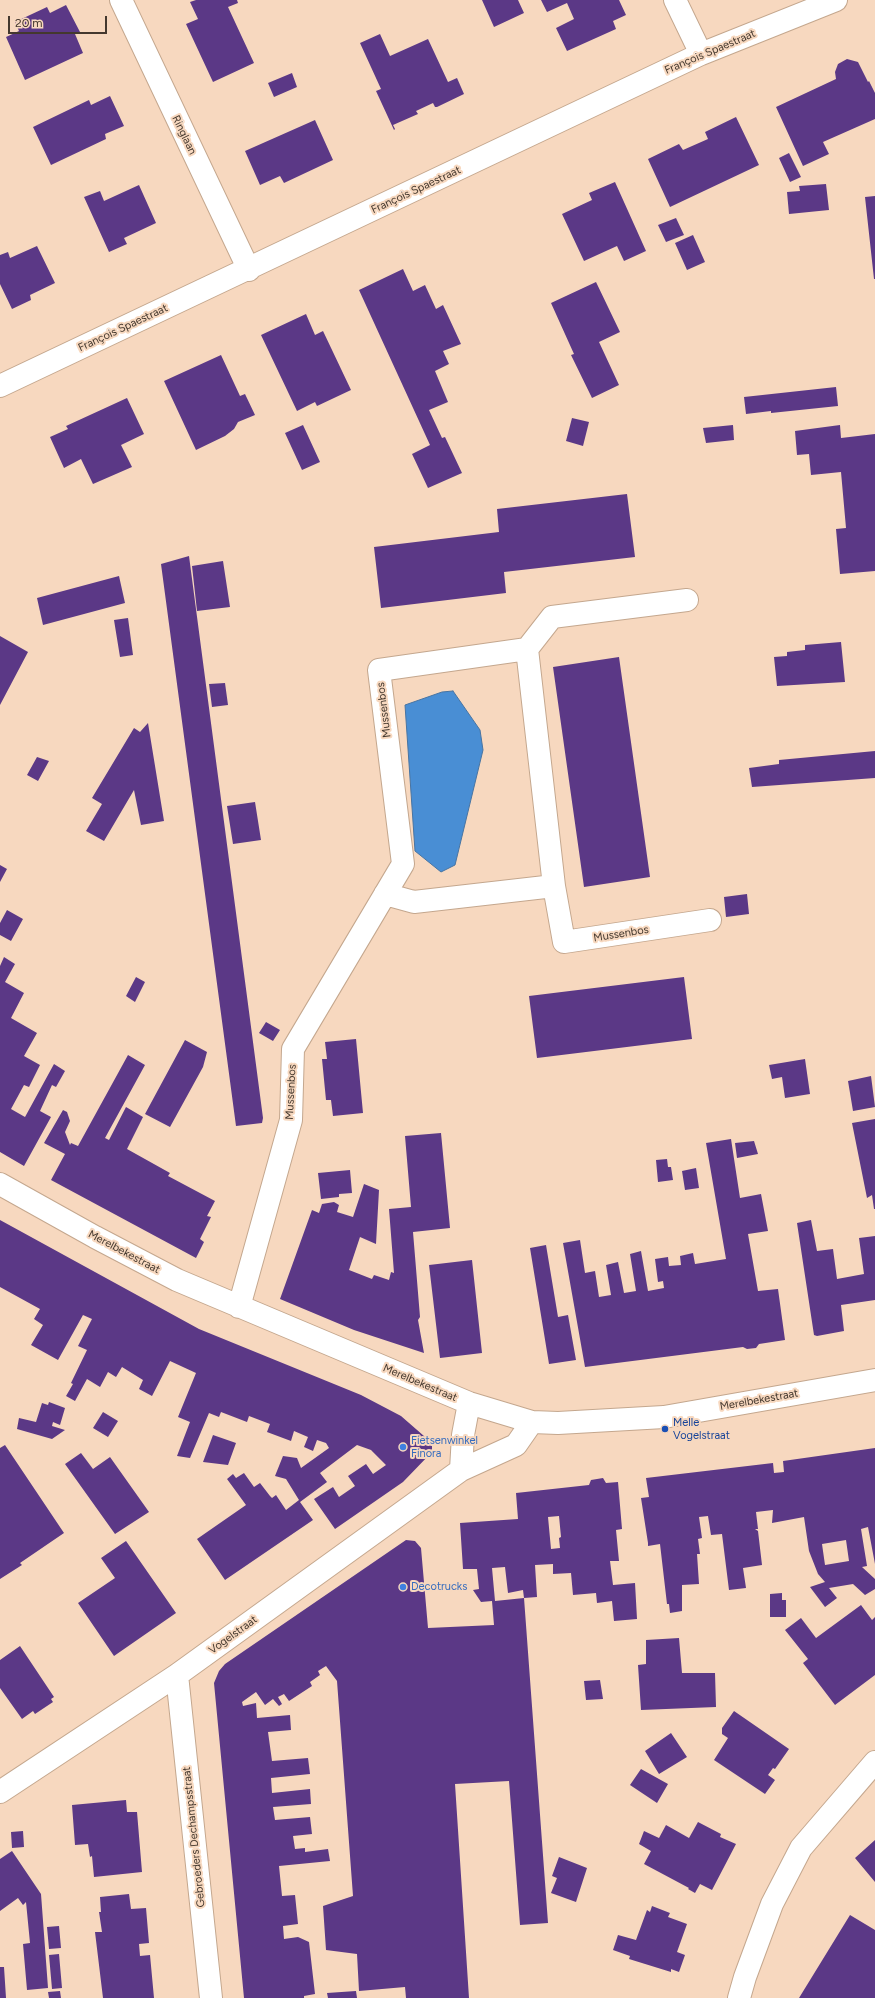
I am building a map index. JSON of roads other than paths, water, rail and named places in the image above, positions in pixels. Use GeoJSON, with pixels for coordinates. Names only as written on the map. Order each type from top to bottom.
{"type":"FeatureCollection","features":[{"type":"Feature","properties":{"kind":"street","name":"Ringlaan"},"geometry":{"type":"LineString","coordinates":[[121,0],[249,270]]}},
{"type":"Feature","properties":{"kind":"street"},"geometry":{"type":"LineString","coordinates":[[676,0],[701,54]]}},
{"type":"Feature","properties":{"kind":"street","name":"François Spaestraat"},"geometry":{"type":"LineString","coordinates":[[0,386],[249,270],[701,54],[836,0]]}},
{"type":"Feature","properties":{"kind":"street"},"geometry":{"type":"LineString","coordinates":[[527,649],[552,617],[687,600]]}},
{"type":"Feature","properties":{"kind":"street","name":"Mussenbos"},"geometry":{"type":"LineString","coordinates":[[238,1307],[291,1120],[293,1048],[403,864],[379,670],[527,649],[554,886],[564,942],[710,920]]}},
{"type":"Feature","properties":{"kind":"street"},"geometry":{"type":"LineString","coordinates":[[385,894],[414,902],[554,886]]}},
{"type":"Feature","properties":{"kind":"street","name":"Merelbekestraat"},"geometry":{"type":"LineString","coordinates":[[0,1184],[95,1237],[170,1276],[238,1307],[469,1403],[532,1422],[558,1424],[664,1417],[875,1380]]}},
{"type":"Feature","properties":{"kind":"street"},"geometry":{"type":"LineString","coordinates":[[461,1470],[463,1435],[469,1403]]}},
{"type":"Feature","properties":{"kind":"street","name":"Vogelstraat"},"geometry":{"type":"LineString","coordinates":[[0,1792],[177,1675],[461,1470],[516,1445],[532,1422]]}},
{"type":"Feature","properties":{"kind":"street","name":"Gebroeders Dechampsstraat"},"geometry":{"type":"LineString","coordinates":[[177,1675],[211,1998]]}},
{"type":"Feature","properties":{"kind":"street"},"geometry":{"type":"LineString","coordinates":[[739,1998],[745,1977],[772,1904],[801,1848],[875,1762]]}},
{"type":"Feature","properties":{"kind":"water"},"geometry":{"type":"Polygon","coordinates":[[[453,691],[480,730],[483,750],[455,865],[441,872],[415,851],[405,705],[442,692],[453,691]]]}},
{"type":"Feature","properties":{"kind":"place","name":"Melle Vogelstraat"},"geometry":{"type":"Point","coordinates":[665,1429]}},
{"type":"Feature","properties":{"kind":"place","name":"Fietsenwinkel Finora"},"geometry":{"type":"Point","coordinates":[403,1447]}},
{"type":"Feature","properties":{"kind":"place","name":"Decotrucks"},"geometry":{"type":"Point","coordinates":[403,1587]}}]}
